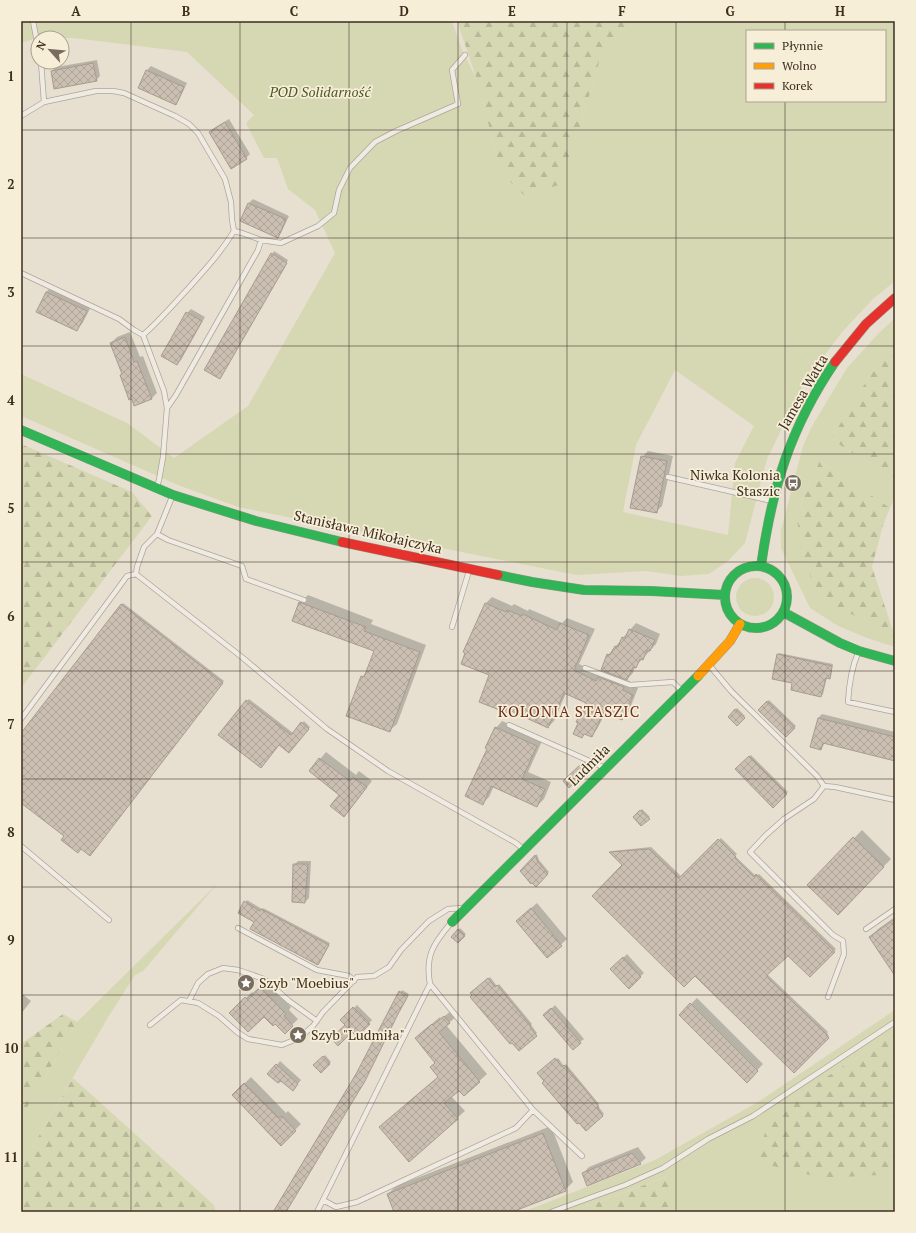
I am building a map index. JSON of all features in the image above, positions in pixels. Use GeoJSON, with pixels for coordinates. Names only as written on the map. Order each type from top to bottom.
{"type":"FeatureCollection","features":[{"type":"Feature","properties":{"kind":"street","name":"Jamesa Watta"},"geometry":{"type":"LineString","coordinates":[[761,566],[772,501],[789,444],[804,411],[837,358],[884,307],[895,298]]}},
{"type":"Feature","properties":{"kind":"street","name":"Stanisława Mikołajczyka"},"geometry":{"type":"LineString","coordinates":[[21,430],[173,495],[264,523],[348,544],[532,582],[584,590],[652,591],[725,595]]}},
{"type":"Feature","properties":{"kind":"street"},"geometry":{"type":"LineString","coordinates":[[751,566],[761,566],[772,570],[781,578],[786,589],[787,601],[783,612],[777,620],[769,625],[759,628],[749,627],[740,624],[731,616],[726,606],[725,595],[727,585],[733,576],[741,570],[751,566]]}},
{"type":"Feature","properties":{"kind":"street"},"geometry":{"type":"LineString","coordinates":[[783,612],[827,636],[859,651],[895,661]]}},
{"type":"Feature","properties":{"kind":"street","name":"Ludmiła"},"geometry":{"type":"LineString","coordinates":[[452,922],[709,665],[730,641],[740,624]]}},
{"type":"Feature","properties":{"kind":"lane"},"geometry":{"type":"LineString","coordinates":[[234,231],[261,240],[281,243],[318,226],[334,212],[339,190],[350,168],[375,142],[396,131],[458,104],[452,70],[465,55]]}},
{"type":"Feature","properties":{"kind":"lane"},"geometry":{"type":"LineString","coordinates":[[42,70],[44,102]]}},
{"type":"Feature","properties":{"kind":"lane"},"geometry":{"type":"LineString","coordinates":[[21,116],[44,102],[96,91],[113,90],[124,93],[189,124],[198,133],[225,179],[231,202],[234,231],[224,248],[206,269],[154,326],[143,335]]}},
{"type":"Feature","properties":{"kind":"lane"},"geometry":{"type":"LineString","coordinates":[[167,408],[176,395],[258,250],[261,240]]}},
{"type":"Feature","properties":{"kind":"lane"},"geometry":{"type":"LineString","coordinates":[[21,273],[119,319],[143,335],[164,391],[167,408],[163,457],[156,489]]}},
{"type":"Feature","properties":{"kind":"lane"},"geometry":{"type":"LineString","coordinates":[[668,477],[772,501]]}},
{"type":"Feature","properties":{"kind":"lane"},"geometry":{"type":"LineString","coordinates":[[136,574],[144,546],[157,534],[173,495]]}},
{"type":"Feature","properties":{"kind":"lane"},"geometry":{"type":"LineString","coordinates":[[157,534],[168,540],[242,566],[246,579],[304,600]]}},
{"type":"Feature","properties":{"kind":"lane"},"geometry":{"type":"LineString","coordinates":[[452,627],[469,569]]}},
{"type":"Feature","properties":{"kind":"lane"},"geometry":{"type":"LineString","coordinates":[[21,718],[127,576],[136,574]]}},
{"type":"Feature","properties":{"kind":"lane"},"geometry":{"type":"LineString","coordinates":[[136,574],[242,658],[327,729],[388,771],[516,843],[524,850]]}},
{"type":"Feature","properties":{"kind":"lane"},"geometry":{"type":"LineString","coordinates":[[859,651],[853,664],[849,681],[848,702],[895,712]]}},
{"type":"Feature","properties":{"kind":"lane"},"geometry":{"type":"LineString","coordinates":[[709,665],[731,691],[817,776],[824,786],[895,800]]}},
{"type":"Feature","properties":{"kind":"lane"},"geometry":{"type":"LineString","coordinates":[[585,668],[630,685],[673,682],[683,691]]}},
{"type":"Feature","properties":{"kind":"lane"},"geometry":{"type":"LineString","coordinates":[[509,725],[606,768]]}},
{"type":"Feature","properties":{"kind":"lane"},"geometry":{"type":"LineString","coordinates":[[824,786],[814,799],[778,824],[750,852],[833,935],[843,941],[844,954],[828,997]]}},
{"type":"Feature","properties":{"kind":"lane"},"geometry":{"type":"LineString","coordinates":[[21,846],[109,920]]}},
{"type":"Feature","properties":{"kind":"lane"},"geometry":{"type":"LineString","coordinates":[[150,1025],[181,1000],[198,1002],[248,1039],[265,1043],[282,1044],[299,1038],[317,1021],[357,977],[374,976],[389,967],[401,950],[429,921],[448,909],[465,908]]}},
{"type":"Feature","properties":{"kind":"lane"},"geometry":{"type":"LineString","coordinates":[[866,929],[895,909]]}},
{"type":"Feature","properties":{"kind":"lane"},"geometry":{"type":"LineString","coordinates":[[452,922],[443,932],[431,951],[427,969],[430,984],[533,1110],[582,1156]]}},
{"type":"Feature","properties":{"kind":"lane"},"geometry":{"type":"LineString","coordinates":[[238,928],[317,970],[349,976],[354,980]]}},
{"type":"Feature","properties":{"kind":"lane"},"geometry":{"type":"LineString","coordinates":[[189,1001],[198,984],[208,974],[223,968],[238,970],[264,979],[289,1002],[317,1021]]}},
{"type":"Feature","properties":{"kind":"lane"},"geometry":{"type":"LineString","coordinates":[[317,1212],[430,984]]}},
{"type":"Feature","properties":{"kind":"lane"},"geometry":{"type":"LineString","coordinates":[[551,1212],[625,1185],[663,1168],[708,1139],[753,1116],[895,1022]]}},
{"type":"Feature","properties":{"kind":"lane"},"geometry":{"type":"LineString","coordinates":[[323,1200],[336,1207],[357,1202],[516,1128],[533,1110]]}},
{"type":"Feature","properties":{"kind":"green space","name":"POD Solidarność"},"geometry":{"type":"Polygon","coordinates":[[[21,21],[452,21],[462,50],[477,80],[501,173],[577,137],[600,59],[634,21],[895,21],[895,281],[873,299],[842,332],[805,381],[767,459],[745,543],[728,561],[709,574],[681,576],[646,571],[576,575],[238,507],[178,485],[21,416],[21,374],[127,423],[174,458],[248,406],[335,253],[315,210],[288,189],[277,158],[264,158],[246,123],[254,115],[187,52],[70,38],[70,30],[30,30],[30,40],[21,43],[21,21]],[[675,370],[636,445],[623,512],[728,535],[735,463],[754,426],[675,370]]]}},
{"type":"Feature","properties":{"kind":"green space"},"geometry":{"type":"Polygon","coordinates":[[[457,21],[634,21],[600,59],[577,137],[559,185],[524,195],[501,173],[477,80],[457,21]]]}},
{"type":"Feature","properties":{"kind":"green space"},"geometry":{"type":"Polygon","coordinates":[[[895,318],[895,350],[878,362],[831,439],[895,481],[895,498],[890,508],[820,461],[807,486],[797,517],[838,608],[862,619],[895,642],[895,647],[867,638],[838,626],[810,608],[781,548],[781,530],[803,446],[812,426],[847,368],[895,318]]]}},
{"type":"Feature","properties":{"kind":"green space"},"geometry":{"type":"Polygon","coordinates":[[[895,350],[895,481],[831,439],[878,362],[895,350]]]}},
{"type":"Feature","properties":{"kind":"green space"},"geometry":{"type":"Polygon","coordinates":[[[21,444],[132,492],[152,516],[21,688],[21,444]]]}},
{"type":"Feature","properties":{"kind":"green space"},"geometry":{"type":"Polygon","coordinates":[[[820,461],[890,508],[883,525],[872,567],[895,637],[895,642],[862,619],[838,608],[821,595],[811,578],[800,546],[797,517],[807,486],[820,461]]]}},
{"type":"Feature","properties":{"kind":"green space"},"geometry":{"type":"Polygon","coordinates":[[[751,578],[759,578],[769,583],[773,590],[773,604],[769,611],[759,616],[751,616],[741,611],[739,608],[736,601],[736,593],[741,583],[744,581],[751,578]]]}},
{"type":"Feature","properties":{"kind":"green space"},"geometry":{"type":"Polygon","coordinates":[[[218,883],[143,971],[135,975],[110,1014],[21,1166],[21,1118],[77,1022],[218,883]]]}},
{"type":"Feature","properties":{"kind":"green space"},"geometry":{"type":"Polygon","coordinates":[[[895,1010],[895,1032],[770,1114],[880,1175],[895,1169],[895,1212],[677,1212],[665,1177],[571,1212],[523,1212],[655,1160],[758,1102],[895,1010]]]}},
{"type":"Feature","properties":{"kind":"green space"},"geometry":{"type":"Polygon","coordinates":[[[63,1014],[77,1022],[21,1118],[21,1044],[63,1014]]]}},
{"type":"Feature","properties":{"kind":"green space"},"geometry":{"type":"Polygon","coordinates":[[[895,1032],[895,1169],[880,1175],[822,1178],[757,1162],[770,1114],[895,1032]]]}},
{"type":"Feature","properties":{"kind":"green space"},"geometry":{"type":"Polygon","coordinates":[[[73,1078],[214,1205],[216,1212],[21,1212],[21,1166],[73,1078]]]}},
{"type":"Feature","properties":{"kind":"green space"},"geometry":{"type":"Polygon","coordinates":[[[666,1177],[677,1212],[571,1212],[666,1177]]]}},
{"type":"Feature","properties":{"kind":"building"},"geometry":{"type":"Polygon","coordinates":[[[93,63],[97,81],[54,89],[51,71],[70,70],[70,67],[93,63]]]}},
{"type":"Feature","properties":{"kind":"building"},"geometry":{"type":"Polygon","coordinates":[[[146,70],[184,87],[176,105],[138,88],[146,70]]]}},
{"type":"Feature","properties":{"kind":"building"},"geometry":{"type":"Polygon","coordinates":[[[225,122],[247,159],[231,169],[209,132],[225,122]]]}},
{"type":"Feature","properties":{"kind":"building"},"geometry":{"type":"Polygon","coordinates":[[[248,203],[286,219],[278,238],[240,221],[248,203]]]}},
{"type":"Feature","properties":{"kind":"building"},"geometry":{"type":"Polygon","coordinates":[[[271,253],[287,263],[220,379],[204,370],[271,253]]]}},
{"type":"Feature","properties":{"kind":"building"},"geometry":{"type":"Polygon","coordinates":[[[46,292],[87,311],[77,331],[36,312],[46,292]]]}},
{"type":"Feature","properties":{"kind":"building"},"geometry":{"type":"Polygon","coordinates":[[[186,312],[202,321],[177,365],[161,356],[186,312]]]}},
{"type":"Feature","properties":{"kind":"building"},"geometry":{"type":"Polygon","coordinates":[[[125,337],[134,362],[137,361],[152,399],[134,406],[132,399],[129,400],[120,375],[122,374],[110,343],[125,337]]]}},
{"type":"Feature","properties":{"kind":"building"},"geometry":{"type":"Polygon","coordinates":[[[641,456],[667,461],[657,513],[630,508],[641,456]]]}},
{"type":"Feature","properties":{"kind":"building"},"geometry":{"type":"Polygon","coordinates":[[[299,602],[366,627],[364,631],[420,652],[390,732],[346,716],[361,676],[364,677],[374,651],[292,621],[299,602]]]}},
{"type":"Feature","properties":{"kind":"building"},"geometry":{"type":"Polygon","coordinates":[[[485,603],[506,612],[507,610],[522,616],[523,614],[557,630],[560,623],[589,635],[574,670],[596,681],[598,677],[624,687],[623,690],[633,695],[622,720],[604,712],[592,737],[584,734],[582,738],[573,734],[578,723],[576,722],[586,703],[564,693],[548,728],[509,710],[507,713],[479,702],[489,675],[461,664],[465,653],[463,652],[485,603]]]}},
{"type":"Feature","properties":{"kind":"building"},"geometry":{"type":"Polygon","coordinates":[[[121,604],[223,683],[90,856],[81,849],[78,853],[61,840],[64,836],[21,803],[21,733],[121,604]]]}},
{"type":"Feature","properties":{"kind":"building"},"geometry":{"type":"Polygon","coordinates":[[[629,629],[655,640],[650,651],[647,650],[643,660],[640,659],[636,668],[633,667],[627,680],[601,670],[607,654],[610,655],[615,646],[618,647],[622,637],[625,638],[629,629]]]}},
{"type":"Feature","properties":{"kind":"building"},"geometry":{"type":"Polygon","coordinates":[[[777,654],[832,666],[830,679],[826,678],[821,697],[791,690],[792,683],[772,679],[777,654]]]}},
{"type":"Feature","properties":{"kind":"building"},"geometry":{"type":"Polygon","coordinates":[[[246,700],[291,735],[301,722],[309,729],[289,753],[279,745],[261,768],[218,735],[246,700]]]}},
{"type":"Feature","properties":{"kind":"building"},"geometry":{"type":"Polygon","coordinates":[[[767,701],[795,728],[786,737],[758,710],[767,701]]]}},
{"type":"Feature","properties":{"kind":"building"},"geometry":{"type":"Polygon","coordinates":[[[735,709],[745,718],[737,726],[728,717],[735,709]]]}},
{"type":"Feature","properties":{"kind":"building"},"geometry":{"type":"Polygon","coordinates":[[[818,718],[895,737],[895,761],[823,743],[821,750],[810,747],[818,718]]]}},
{"type":"Feature","properties":{"kind":"building"},"geometry":{"type":"Polygon","coordinates":[[[495,727],[537,746],[522,779],[545,789],[537,807],[491,786],[483,805],[465,796],[487,749],[485,748],[495,727]]]}},
{"type":"Feature","properties":{"kind":"building"},"geometry":{"type":"Polygon","coordinates":[[[749,756],[787,794],[773,808],[735,769],[749,756]]]}},
{"type":"Feature","properties":{"kind":"building"},"geometry":{"type":"Polygon","coordinates":[[[319,758],[350,781],[353,777],[367,787],[344,817],[330,806],[339,795],[309,771],[319,758]]]}},
{"type":"Feature","properties":{"kind":"building"},"geometry":{"type":"Polygon","coordinates":[[[582,763],[588,770],[569,788],[563,781],[582,763]]]}},
{"type":"Feature","properties":{"kind":"building"},"geometry":{"type":"Polygon","coordinates":[[[640,810],[650,819],[641,826],[633,817],[640,810]]]}},
{"type":"Feature","properties":{"kind":"building"},"geometry":{"type":"Polygon","coordinates":[[[853,837],[884,867],[838,915],[807,885],[853,837]]]}},
{"type":"Feature","properties":{"kind":"building"},"geometry":{"type":"Polygon","coordinates":[[[718,839],[754,877],[756,874],[835,952],[810,977],[788,956],[766,976],[829,1038],[794,1073],[695,976],[684,987],[592,896],[622,865],[609,852],[649,849],[679,878],[718,839]]]}},
{"type":"Feature","properties":{"kind":"building"},"geometry":{"type":"Polygon","coordinates":[[[535,855],[538,862],[548,874],[536,887],[532,883],[531,884],[520,871],[535,855]]]}},
{"type":"Feature","properties":{"kind":"building"},"geometry":{"type":"Polygon","coordinates":[[[293,864],[308,864],[305,903],[292,902],[293,864]]]}},
{"type":"Feature","properties":{"kind":"building"},"geometry":{"type":"Polygon","coordinates":[[[244,901],[260,911],[261,909],[329,945],[318,965],[250,929],[254,922],[238,913],[244,901]]]}},
{"type":"Feature","properties":{"kind":"building"},"geometry":{"type":"Polygon","coordinates":[[[531,908],[562,946],[547,958],[516,921],[531,908]]]}},
{"type":"Feature","properties":{"kind":"building"},"geometry":{"type":"Polygon","coordinates":[[[895,919],[895,976],[869,937],[895,919]]]}},
{"type":"Feature","properties":{"kind":"building"},"geometry":{"type":"Polygon","coordinates":[[[458,929],[465,936],[458,943],[451,937],[458,929]]]}},
{"type":"Feature","properties":{"kind":"building"},"geometry":{"type":"Polygon","coordinates":[[[623,957],[641,977],[629,989],[610,969],[623,957]]]}},
{"type":"Feature","properties":{"kind":"building"},"geometry":{"type":"Polygon","coordinates":[[[488,978],[495,987],[497,985],[531,1026],[530,1027],[537,1036],[519,1051],[512,1043],[510,1044],[470,997],[472,995],[470,993],[488,978]]]}},
{"type":"Feature","properties":{"kind":"building"},"geometry":{"type":"Polygon","coordinates":[[[260,987],[286,1014],[284,1016],[293,1026],[285,1034],[275,1024],[273,1026],[264,1017],[248,1032],[229,1013],[245,997],[247,999],[260,987]]]}},
{"type":"Feature","properties":{"kind":"building"},"geometry":{"type":"Polygon","coordinates":[[[399,991],[408,996],[365,1081],[286,1212],[273,1212],[356,1074],[399,991]]]}},
{"type":"Feature","properties":{"kind":"building"},"geometry":{"type":"Polygon","coordinates":[[[690,1003],[758,1071],[747,1083],[679,1015],[690,1003]]]}},
{"type":"Feature","properties":{"kind":"building"},"geometry":{"type":"Polygon","coordinates":[[[353,1007],[370,1024],[357,1037],[352,1032],[338,1046],[331,1038],[345,1025],[340,1020],[353,1007]]]}},
{"type":"Feature","properties":{"kind":"building"},"geometry":{"type":"Polygon","coordinates":[[[551,1008],[581,1043],[573,1050],[543,1015],[551,1008]]]}},
{"type":"Feature","properties":{"kind":"building"},"geometry":{"type":"Polygon","coordinates":[[[444,1016],[450,1023],[439,1032],[480,1082],[464,1096],[459,1091],[444,1103],[458,1119],[409,1162],[379,1127],[438,1077],[430,1067],[435,1063],[415,1038],[444,1016]]]}},
{"type":"Feature","properties":{"kind":"building"},"geometry":{"type":"Polygon","coordinates":[[[323,1056],[330,1064],[321,1073],[313,1065],[323,1056]]]}},
{"type":"Feature","properties":{"kind":"building"},"geometry":{"type":"Polygon","coordinates":[[[555,1058],[562,1067],[564,1065],[587,1092],[599,1107],[597,1108],[603,1116],[586,1131],[579,1123],[577,1124],[542,1083],[544,1081],[537,1073],[555,1058]]]}},
{"type":"Feature","properties":{"kind":"building"},"geometry":{"type":"Polygon","coordinates":[[[276,1064],[298,1084],[293,1091],[281,1081],[278,1083],[267,1074],[276,1064]]]}},
{"type":"Feature","properties":{"kind":"building"},"geometry":{"type":"Polygon","coordinates":[[[244,1083],[279,1118],[282,1116],[296,1131],[281,1146],[232,1095],[244,1083]]]}},
{"type":"Feature","properties":{"kind":"building"},"geometry":{"type":"Polygon","coordinates":[[[543,1133],[566,1191],[512,1212],[394,1212],[387,1194],[543,1133]]]}},
{"type":"Feature","properties":{"kind":"building"},"geometry":{"type":"Polygon","coordinates":[[[632,1153],[641,1164],[587,1186],[582,1173],[632,1153]]]}},
{"type":"Feature","properties":{"kind":"traffic: fast"},"geometry":{"type":"LineString","coordinates":[[761,566],[771,510],[785,460],[806,411],[835,362]]}},
{"type":"Feature","properties":{"kind":"traffic: fast"},"geometry":{"type":"LineString","coordinates":[[21,430],[173,495],[256,521],[342,542]]}},
{"type":"Feature","properties":{"kind":"traffic: fast"},"geometry":{"type":"LineString","coordinates":[[756,566],[773,571],[778,575],[782,580],[787,597],[782,614],[778,619],[773,623],[756,628],[739,623],[734,619],[730,614],[725,597],[730,580],[734,575],[739,571],[756,566]]}},
{"type":"Feature","properties":{"kind":"traffic: fast"},"geometry":{"type":"LineString","coordinates":[[498,575],[584,590],[651,591],[725,595]]}},
{"type":"Feature","properties":{"kind":"traffic: fast"},"geometry":{"type":"LineString","coordinates":[[783,612],[840,643],[859,651],[895,661]]}},
{"type":"Feature","properties":{"kind":"traffic: fast"},"geometry":{"type":"LineString","coordinates":[[452,922],[698,676]]}},
{"type":"Feature","properties":{"kind":"traffic: slow"},"geometry":{"type":"LineString","coordinates":[[698,676],[730,641],[740,624]]}},
{"type":"Feature","properties":{"kind":"traffic: jam"},"geometry":{"type":"LineString","coordinates":[[835,362],[866,324],[895,298]]}},
{"type":"Feature","properties":{"kind":"traffic: jam"},"geometry":{"type":"LineString","coordinates":[[342,542],[498,575]]}},
{"type":"Feature","properties":{"kind":"place","name":"Niwka Kolonia Staszic"},"geometry":{"type":"Point","coordinates":[793,483]}},
{"type":"Feature","properties":{"kind":"place","name":"Szyb \"Moebius\""},"geometry":{"type":"Point","coordinates":[246,983]}},
{"type":"Feature","properties":{"kind":"place","name":"Szyb \"Ludmiła\""},"geometry":{"type":"Point","coordinates":[298,1035]}},
{"type":"Feature","properties":{"kind":"district","name":"KOLONIA STASZIC"},"geometry":{"type":"Point","coordinates":[569,712]}}]}
